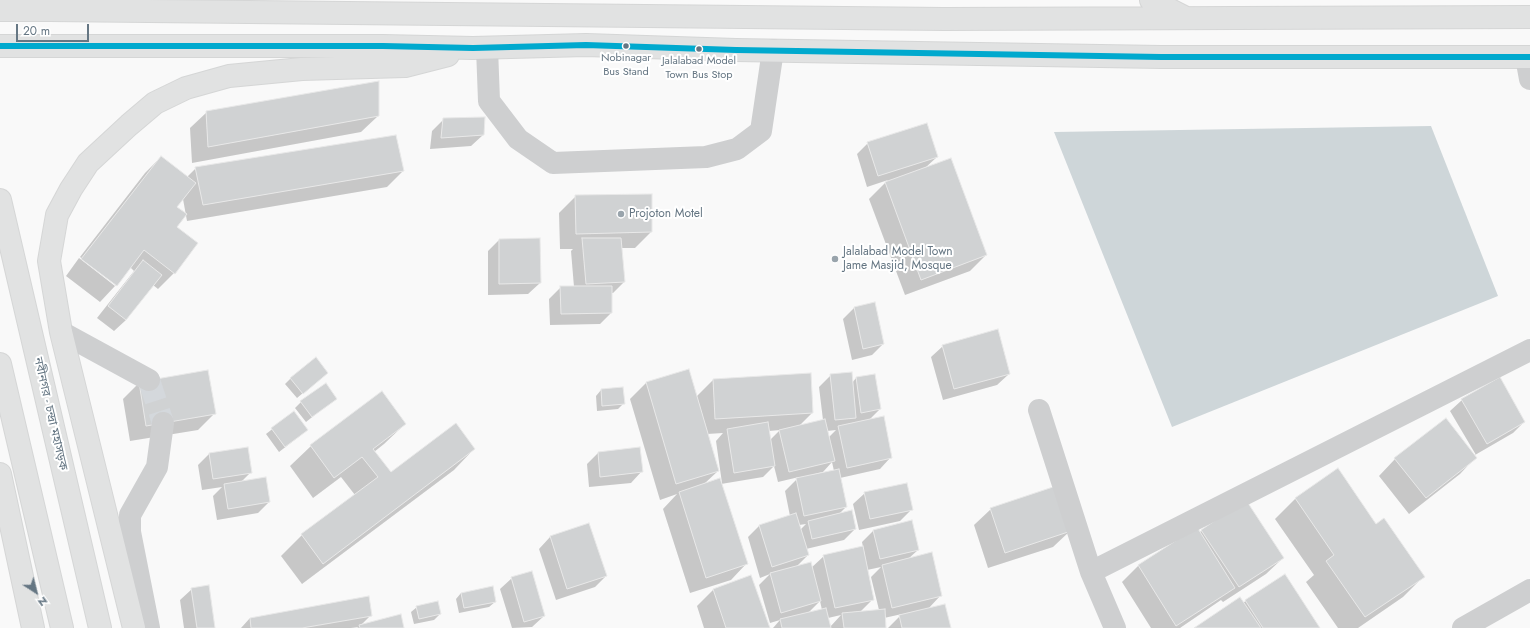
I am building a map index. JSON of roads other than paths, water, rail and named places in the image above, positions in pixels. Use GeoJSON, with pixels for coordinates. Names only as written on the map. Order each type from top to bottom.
{"type":"FeatureCollection","features":[{"type":"Feature","properties":{"kind":"highway"},"geometry":{"type":"LineString","coordinates":[[1151,0],[1184,18]]}},
{"type":"Feature","properties":{"kind":"highway"},"geometry":{"type":"LineString","coordinates":[[0,10],[936,19],[1530,17]]}},
{"type":"Feature","properties":{"kind":"highway"},"geometry":{"type":"LineString","coordinates":[[0,46],[383,46],[480,48],[586,45],[1169,57],[1528,57]]}},
{"type":"Feature","properties":{"kind":"highway"},"geometry":{"type":"LineString","coordinates":[[134,628],[61,332],[50,261],[57,215],[71,189],[88,164],[129,125],[155,103],[186,88],[229,76],[302,69],[405,66],[480,48]]}},
{"type":"Feature","properties":{"kind":"highway","name":"নবীনগর - চন্দ্রা মহাসড়ক"},"geometry":{"type":"LineString","coordinates":[[0,200],[100,628]]}},
{"type":"Feature","properties":{"kind":"highway"},"geometry":{"type":"LineString","coordinates":[[0,364],[62,628]]}},
{"type":"Feature","properties":{"kind":"highway"},"geometry":{"type":"LineString","coordinates":[[0,474],[33,628]]}},
{"type":"Feature","properties":{"kind":"street"},"geometry":{"type":"LineString","coordinates":[[480,48],[489,101],[518,139],[553,163],[706,157],[736,149],[761,131],[773,50]]}},
{"type":"Feature","properties":{"kind":"street"},"geometry":{"type":"LineString","coordinates":[[1528,57],[1530,79]]}},
{"type":"Feature","properties":{"kind":"street"},"geometry":{"type":"LineString","coordinates":[[61,332],[149,380]]}},
{"type":"Feature","properties":{"kind":"street"},"geometry":{"type":"LineString","coordinates":[[1091,572],[1530,350]]}},
{"type":"Feature","properties":{"kind":"street"},"geometry":{"type":"LineString","coordinates":[[1039,410],[1091,572],[1115,628]]}},
{"type":"Feature","properties":{"kind":"street"},"geometry":{"type":"LineString","coordinates":[[149,628],[130,532],[130,515],[157,467],[163,423]]}},
{"type":"Feature","properties":{"kind":"street"},"geometry":{"type":"LineString","coordinates":[[1463,628],[1530,590]]}},
{"type":"Feature","properties":{"kind":"tunnel"},"geometry":{"type":"LineString","coordinates":[[149,380],[163,423]]}},
{"type":"Feature","properties":{"kind":"place","name":"Nobinagar Bus Stand"},"geometry":{"type":"Point","coordinates":[626,46]}},
{"type":"Feature","properties":{"kind":"place","name":"Jalalabad Model Town Bus Stop"},"geometry":{"type":"Point","coordinates":[699,49]}},
{"type":"Feature","properties":{"kind":"place","name":"Projoton Motel"},"geometry":{"type":"Point","coordinates":[621,214]}},
{"type":"Feature","properties":{"kind":"place","name":"Jalalabad Model Town Jame Masjid, Mosque"},"geometry":{"type":"Point","coordinates":[835,259]}}]}
